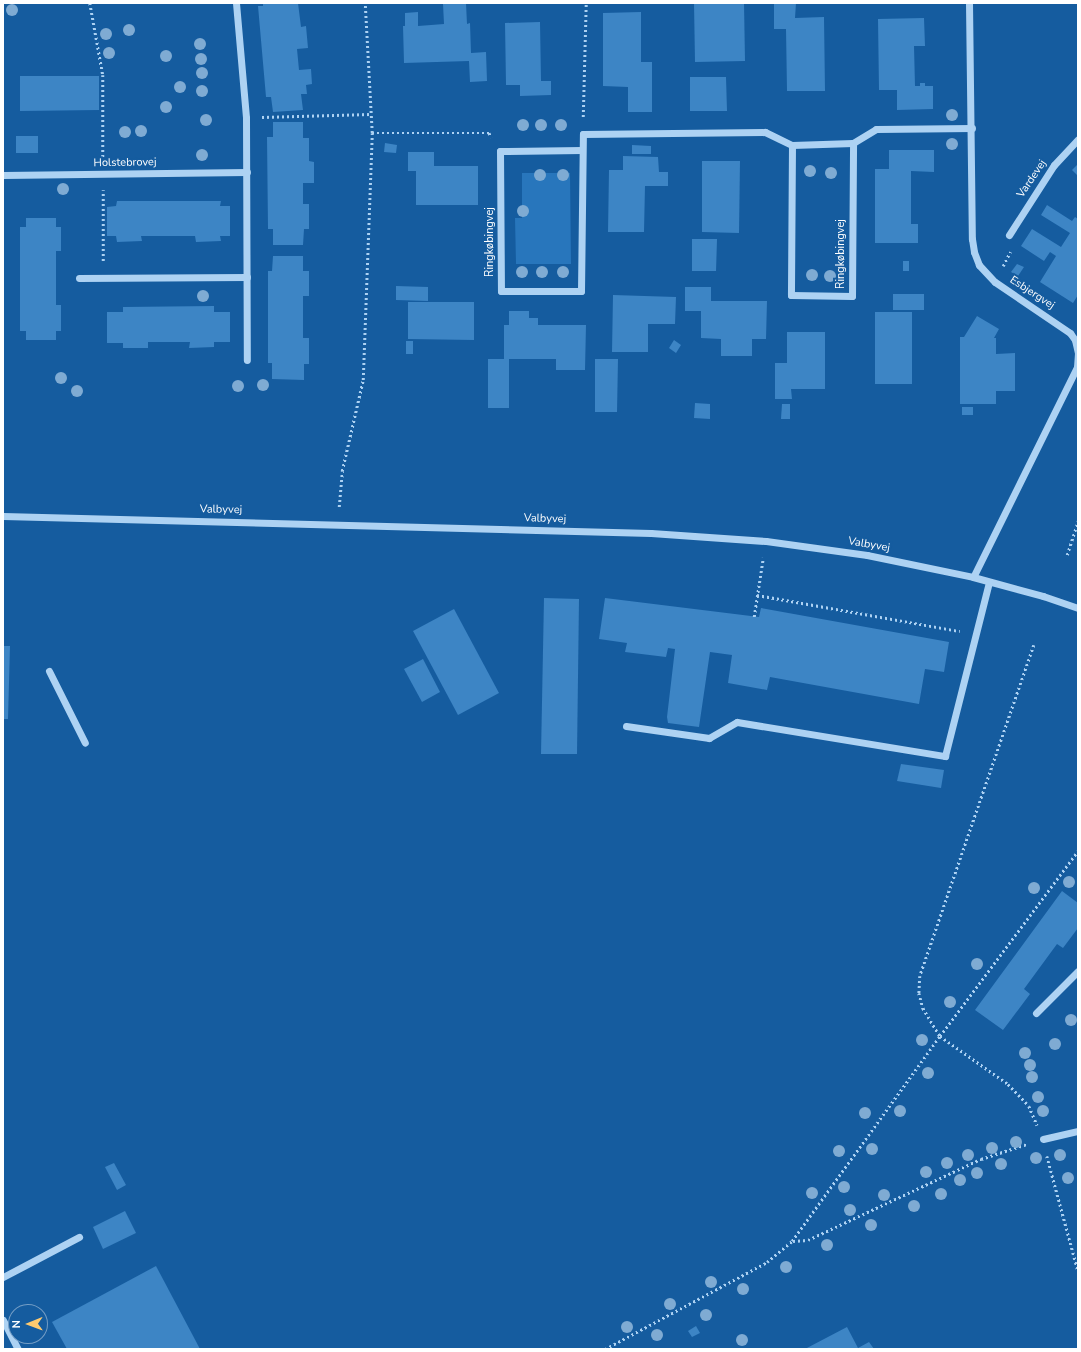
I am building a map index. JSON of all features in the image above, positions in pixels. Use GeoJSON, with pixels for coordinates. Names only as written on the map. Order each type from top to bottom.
{"type":"FeatureCollection","features":[{"type":"Feature","properties":{"kind":"street"},"geometry":{"type":"LineString","coordinates":[[236,3],[246,118],[247,360]]}},
{"type":"Feature","properties":{"kind":"street","name":"Esbjergvej"},"geometry":{"type":"LineString","coordinates":[[969,3],[973,246],[979,265],[995,282],[1070,333],[1075,340],[1077,367],[973,577]]}},
{"type":"Feature","properties":{"kind":"street"},"geometry":{"type":"LineString","coordinates":[[583,134],[765,132],[792,145],[853,144],[876,129],[972,128]]}},
{"type":"Feature","properties":{"kind":"street","name":"Ringkøbingvej"},"geometry":{"type":"LineString","coordinates":[[500,151],[501,291],[581,291],[583,134]]}},
{"type":"Feature","properties":{"kind":"street","name":"Vardevej"},"geometry":{"type":"LineString","coordinates":[[1009,235],[1054,165],[1078,139]]}},
{"type":"Feature","properties":{"kind":"street","name":"Ringkøbingvej"},"geometry":{"type":"LineString","coordinates":[[792,145],[791,296],[852,296],[853,144]]}},
{"type":"Feature","properties":{"kind":"street"},"geometry":{"type":"LineString","coordinates":[[500,151],[582,150]]}},
{"type":"Feature","properties":{"kind":"street","name":"Holstebrovej"},"geometry":{"type":"LineString","coordinates":[[3,175],[247,172]]}},
{"type":"Feature","properties":{"kind":"street"},"geometry":{"type":"LineString","coordinates":[[79,278],[247,277]]}},
{"type":"Feature","properties":{"kind":"street","name":"Valbyvej"},"geometry":{"type":"LineString","coordinates":[[3,516],[651,533],[766,541],[867,555],[973,577],[1078,608]]}},
{"type":"Feature","properties":{"kind":"street"},"geometry":{"type":"LineString","coordinates":[[626,726],[709,738],[737,722],[945,756],[989,582]]}},
{"type":"Feature","properties":{"kind":"street"},"geometry":{"type":"LineString","coordinates":[[49,671],[85,743]]}},
{"type":"Feature","properties":{"kind":"street"},"geometry":{"type":"LineString","coordinates":[[1036,1013],[1078,971]]}},
{"type":"Feature","properties":{"kind":"street"},"geometry":{"type":"LineString","coordinates":[[1043,1139],[1078,1130]]}},
{"type":"Feature","properties":{"kind":"street"},"geometry":{"type":"LineString","coordinates":[[3,1277],[79,1237]]}},
{"type":"Feature","properties":{"kind":"street"},"geometry":{"type":"LineString","coordinates":[[3,1320],[18,1349]]}},
{"type":"Feature","properties":{"kind":"path"},"geometry":{"type":"LineString","coordinates":[[90,3],[103,75],[103,278]]}},
{"type":"Feature","properties":{"kind":"path"},"geometry":{"type":"LineString","coordinates":[[338,524],[342,471],[363,380],[372,133],[365,3]]}},
{"type":"Feature","properties":{"kind":"path"},"geometry":{"type":"LineString","coordinates":[[583,134],[586,3]]}},
{"type":"Feature","properties":{"kind":"path"},"geometry":{"type":"LineString","coordinates":[[246,118],[371,114]]}},
{"type":"Feature","properties":{"kind":"path"},"geometry":{"type":"LineString","coordinates":[[372,133],[489,133],[500,151]]}},
{"type":"Feature","properties":{"kind":"path"},"geometry":{"type":"LineString","coordinates":[[995,282],[1011,249],[1009,235]]}},
{"type":"Feature","properties":{"kind":"path"},"geometry":{"type":"LineString","coordinates":[[1067,555],[1078,521]]}},
{"type":"Feature","properties":{"kind":"path"},"geometry":{"type":"LineString","coordinates":[[754,617],[762,568]]}},
{"type":"Feature","properties":{"kind":"path"},"geometry":{"type":"LineString","coordinates":[[757,595],[976,634]]}},
{"type":"Feature","properties":{"kind":"path"},"geometry":{"type":"LineString","coordinates":[[1034,645],[920,976],[919,993],[923,1008],[940,1036],[1008,1084],[1028,1106],[1043,1139],[1078,1271]]}},
{"type":"Feature","properties":{"kind":"path"},"geometry":{"type":"LineString","coordinates":[[605,1349],[767,1262],[792,1241],[940,1036],[1078,851]]}},
{"type":"Feature","properties":{"kind":"path"},"geometry":{"type":"LineString","coordinates":[[792,1241],[808,1240],[981,1159],[1043,1139]]}},
{"type":"Feature","properties":{"kind":"shaded area"},"geometry":{"type":"Polygon","coordinates":[[[522,173],[570,173],[571,264],[516,264],[515,218],[522,218],[522,173]]]}},
{"type":"Feature","properties":{"kind":"building"},"geometry":{"type":"Polygon","coordinates":[[[263,3],[298,3],[301,27],[306,26],[308,48],[297,49],[299,70],[311,69],[312,84],[306,85],[307,94],[301,94],[303,110],[273,112],[271,97],[266,97],[258,6],[263,6],[263,3]]]}},
{"type":"Feature","properties":{"kind":"building"},"geometry":{"type":"Polygon","coordinates":[[[466,3],[467,24],[470,23],[471,53],[486,52],[487,81],[470,82],[469,61],[404,63],[403,26],[405,26],[405,13],[418,12],[418,26],[444,24],[443,4],[466,3]]]}},
{"type":"Feature","properties":{"kind":"building"},"geometry":{"type":"Polygon","coordinates":[[[694,3],[744,3],[745,61],[695,62],[694,3]]]}},
{"type":"Feature","properties":{"kind":"building"},"geometry":{"type":"Polygon","coordinates":[[[774,3],[796,3],[795,18],[824,17],[825,91],[787,91],[786,29],[774,29],[774,3]]]}},
{"type":"Feature","properties":{"kind":"building"},"geometry":{"type":"Polygon","coordinates":[[[641,12],[641,62],[652,62],[652,112],[628,112],[628,87],[603,86],[603,13],[641,12]]]}},
{"type":"Feature","properties":{"kind":"building"},"geometry":{"type":"Polygon","coordinates":[[[924,18],[925,46],[914,46],[915,86],[920,86],[920,83],[925,83],[925,86],[933,86],[933,109],[897,110],[897,90],[879,90],[878,19],[924,18]]]}},
{"type":"Feature","properties":{"kind":"building"},"geometry":{"type":"Polygon","coordinates":[[[540,22],[541,81],[551,81],[551,95],[520,96],[520,85],[506,85],[505,23],[540,22]]]}},
{"type":"Feature","properties":{"kind":"building"},"geometry":{"type":"Polygon","coordinates":[[[20,76],[99,76],[99,110],[20,111],[20,76]]]}},
{"type":"Feature","properties":{"kind":"building"},"geometry":{"type":"Polygon","coordinates":[[[690,77],[726,77],[727,111],[690,111],[690,77]]]}},
{"type":"Feature","properties":{"kind":"building"},"geometry":{"type":"Polygon","coordinates":[[[273,122],[303,122],[303,138],[309,138],[309,161],[314,162],[314,183],[303,183],[303,204],[309,204],[309,229],[304,229],[303,245],[273,245],[273,229],[268,229],[267,137],[273,137],[273,122]]]}},
{"type":"Feature","properties":{"kind":"building"},"geometry":{"type":"Polygon","coordinates":[[[16,136],[38,136],[38,153],[16,153],[16,136]]]}},
{"type":"Feature","properties":{"kind":"building"},"geometry":{"type":"Polygon","coordinates":[[[385,143],[397,145],[396,153],[384,152],[385,143]]]}},
{"type":"Feature","properties":{"kind":"building"},"geometry":{"type":"Polygon","coordinates":[[[632,145],[651,146],[651,154],[632,154],[632,145]]]}},
{"type":"Feature","properties":{"kind":"building"},"geometry":{"type":"Polygon","coordinates":[[[889,150],[934,150],[934,172],[911,171],[911,224],[918,224],[918,243],[875,243],[875,169],[889,169],[889,150]]]}},
{"type":"Feature","properties":{"kind":"building"},"geometry":{"type":"Polygon","coordinates":[[[408,152],[434,152],[434,166],[478,166],[478,205],[416,205],[416,171],[408,171],[408,152]]]}},
{"type":"Feature","properties":{"kind":"building"},"geometry":{"type":"Polygon","coordinates":[[[623,156],[658,157],[659,172],[668,172],[668,186],[645,186],[644,232],[608,232],[609,170],[623,170],[623,156]]]}},
{"type":"Feature","properties":{"kind":"building"},"geometry":{"type":"Polygon","coordinates":[[[702,161],[740,161],[739,233],[702,232],[702,161]]]}},
{"type":"Feature","properties":{"kind":"building"},"geometry":{"type":"Polygon","coordinates":[[[1078,164],[1078,176],[1072,170],[1078,164]]]}},
{"type":"Feature","properties":{"kind":"building"},"geometry":{"type":"Polygon","coordinates":[[[117,201],[221,201],[220,206],[230,206],[230,236],[220,236],[221,241],[196,242],[195,236],[141,236],[142,241],[117,242],[116,236],[107,236],[107,207],[116,206],[117,201]]]}},
{"type":"Feature","properties":{"kind":"building"},"geometry":{"type":"Polygon","coordinates":[[[1047,205],[1072,221],[1075,217],[1078,219],[1078,295],[1073,303],[1040,282],[1056,256],[1050,252],[1044,261],[1021,246],[1032,229],[1061,247],[1070,233],[1041,215],[1047,205]]]}},
{"type":"Feature","properties":{"kind":"building"},"geometry":{"type":"Polygon","coordinates":[[[26,218],[56,218],[56,227],[61,227],[61,251],[56,251],[56,305],[61,305],[61,331],[56,331],[56,340],[26,340],[26,331],[20,331],[20,227],[26,227],[26,218]]]}},
{"type":"Feature","properties":{"kind":"building"},"geometry":{"type":"Polygon","coordinates":[[[692,239],[717,239],[716,271],[692,271],[692,239]]]}},
{"type":"Feature","properties":{"kind":"building"},"geometry":{"type":"Polygon","coordinates":[[[273,256],[303,256],[303,271],[309,271],[309,296],[303,296],[303,338],[309,338],[309,364],[304,364],[304,380],[272,379],[272,363],[268,363],[268,271],[272,271],[273,256]]]}},
{"type":"Feature","properties":{"kind":"building"},"geometry":{"type":"Polygon","coordinates":[[[903,261],[909,261],[909,271],[903,271],[903,261]]]}},
{"type":"Feature","properties":{"kind":"building"},"geometry":{"type":"Polygon","coordinates":[[[1017,264],[1024,267],[1018,276],[1011,272],[1017,264]]]}},
{"type":"Feature","properties":{"kind":"building"},"geometry":{"type":"Polygon","coordinates":[[[396,286],[428,287],[428,301],[396,300],[396,286]]]}},
{"type":"Feature","properties":{"kind":"building"},"geometry":{"type":"Polygon","coordinates":[[[685,287],[711,287],[711,301],[767,301],[766,339],[752,339],[752,356],[721,356],[721,339],[701,338],[701,311],[685,311],[685,287]]]}},
{"type":"Feature","properties":{"kind":"building"},"geometry":{"type":"Polygon","coordinates":[[[893,294],[924,294],[924,310],[893,310],[893,294]]]}},
{"type":"Feature","properties":{"kind":"building"},"geometry":{"type":"Polygon","coordinates":[[[613,295],[676,297],[675,324],[648,324],[648,352],[612,352],[613,295]]]}},
{"type":"Feature","properties":{"kind":"building"},"geometry":{"type":"Polygon","coordinates":[[[408,302],[474,302],[474,340],[408,339],[408,302]]]}},
{"type":"Feature","properties":{"kind":"building"},"geometry":{"type":"Polygon","coordinates":[[[214,306],[214,312],[230,312],[230,342],[214,342],[214,347],[189,348],[190,342],[148,342],[148,348],[123,348],[123,343],[107,343],[107,312],[123,312],[123,307],[214,306]]]}},
{"type":"Feature","properties":{"kind":"building"},"geometry":{"type":"Polygon","coordinates":[[[509,311],[529,311],[529,318],[538,318],[538,325],[586,325],[585,370],[556,370],[556,359],[509,359],[509,408],[488,408],[488,359],[504,359],[504,325],[509,325],[509,311]]]}},
{"type":"Feature","properties":{"kind":"building"},"geometry":{"type":"Polygon","coordinates":[[[875,312],[912,312],[912,384],[875,384],[875,312]]]}},
{"type":"Feature","properties":{"kind":"building"},"geometry":{"type":"Polygon","coordinates":[[[977,316],[999,329],[994,338],[996,338],[996,354],[1015,353],[1015,391],[996,391],[996,404],[960,404],[960,337],[964,337],[977,316]]]}},
{"type":"Feature","properties":{"kind":"building"},"geometry":{"type":"Polygon","coordinates":[[[787,332],[825,332],[825,389],[791,389],[792,399],[775,399],[775,363],[787,363],[787,332]]]}},
{"type":"Feature","properties":{"kind":"building"},"geometry":{"type":"Polygon","coordinates":[[[674,340],[681,345],[676,353],[669,348],[674,340]]]}},
{"type":"Feature","properties":{"kind":"building"},"geometry":{"type":"Polygon","coordinates":[[[406,341],[413,341],[413,354],[406,354],[406,341]]]}},
{"type":"Feature","properties":{"kind":"building"},"geometry":{"type":"Polygon","coordinates":[[[595,359],[618,359],[617,412],[595,412],[595,359]]]}},
{"type":"Feature","properties":{"kind":"building"},"geometry":{"type":"Polygon","coordinates":[[[695,403],[710,404],[710,419],[694,418],[695,403]]]}},
{"type":"Feature","properties":{"kind":"building"},"geometry":{"type":"Polygon","coordinates":[[[782,404],[790,404],[790,419],[781,419],[782,404]]]}},
{"type":"Feature","properties":{"kind":"building"},"geometry":{"type":"Polygon","coordinates":[[[962,407],[973,407],[973,415],[962,415],[962,407]]]}},
{"type":"Feature","properties":{"kind":"building"},"geometry":{"type":"Polygon","coordinates":[[[544,598],[579,599],[577,754],[541,754],[544,598]]]}},
{"type":"Feature","properties":{"kind":"building"},"geometry":{"type":"Polygon","coordinates":[[[605,598],[759,617],[761,608],[949,642],[944,672],[925,669],[919,704],[770,677],[767,690],[728,683],[732,655],[710,652],[699,727],[668,723],[667,717],[675,649],[668,648],[666,657],[625,652],[627,643],[599,639],[605,598]]]}},
{"type":"Feature","properties":{"kind":"building"},"geometry":{"type":"Polygon","coordinates":[[[454,609],[499,693],[458,715],[413,631],[454,609]]]}},
{"type":"Feature","properties":{"kind":"building"},"geometry":{"type":"Polygon","coordinates":[[[3,646],[10,646],[8,719],[3,719],[3,646]]]}},
{"type":"Feature","properties":{"kind":"building"},"geometry":{"type":"Polygon","coordinates":[[[423,659],[440,692],[422,702],[404,669],[423,659]]]}},
{"type":"Feature","properties":{"kind":"building"},"geometry":{"type":"Polygon","coordinates":[[[901,764],[944,770],[941,788],[897,781],[901,764]]]}},
{"type":"Feature","properties":{"kind":"building"},"geometry":{"type":"Polygon","coordinates":[[[1062,891],[1078,903],[1078,928],[1063,948],[1057,944],[1024,989],[1030,994],[1003,1030],[975,1010],[1062,891]]]}},
{"type":"Feature","properties":{"kind":"building"},"geometry":{"type":"Polygon","coordinates":[[[114,1163],[126,1185],[117,1190],[105,1167],[114,1163]]]}},
{"type":"Feature","properties":{"kind":"building"},"geometry":{"type":"Polygon","coordinates":[[[125,1211],[136,1233],[103,1249],[93,1227],[125,1211]]]}},
{"type":"Feature","properties":{"kind":"building"},"geometry":{"type":"Polygon","coordinates":[[[156,1266],[200,1349],[67,1349],[52,1322],[156,1266]]]}},
{"type":"Feature","properties":{"kind":"building"},"geometry":{"type":"Polygon","coordinates":[[[696,1326],[700,1333],[692,1337],[688,1331],[696,1326]]]}},
{"type":"Feature","properties":{"kind":"building"},"geometry":{"type":"Polygon","coordinates":[[[847,1327],[858,1348],[869,1342],[874,1349],[805,1349],[847,1327]]]}}]}
